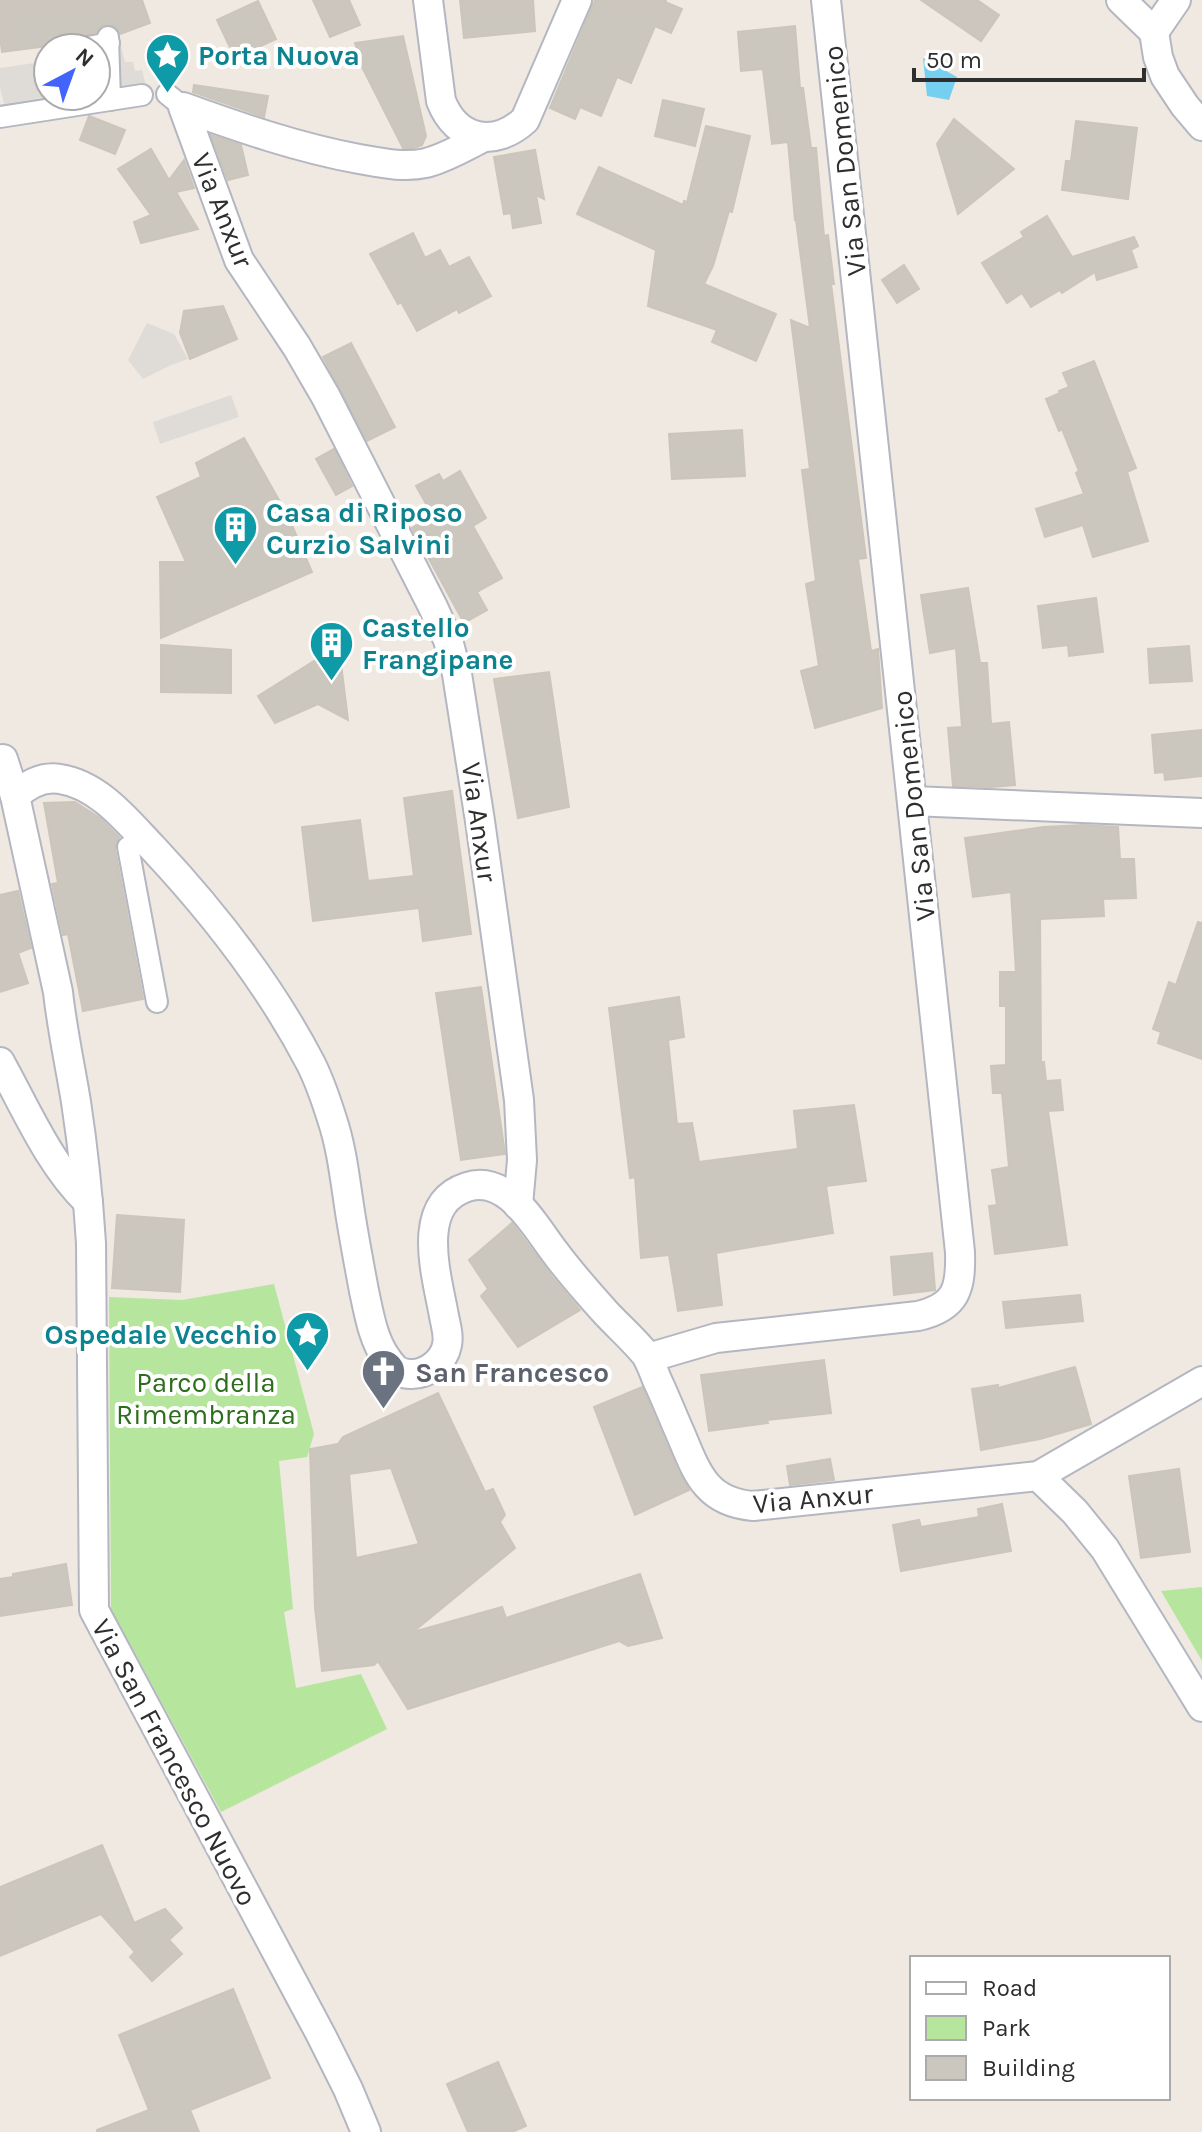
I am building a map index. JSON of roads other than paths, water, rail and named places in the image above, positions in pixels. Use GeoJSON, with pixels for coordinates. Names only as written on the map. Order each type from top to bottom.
{"type":"FeatureCollection","features":[{"type":"Feature","properties":{"kind":"street"},"geometry":{"type":"LineString","coordinates":[[428,0],[441,101],[446,115],[468,134],[482,138],[499,137],[513,131],[525,120],[577,0]]}},
{"type":"Feature","properties":{"kind":"street","name":"Via San Domenico"},"geometry":{"type":"LineString","coordinates":[[648,1358],[702,1341],[739,1334],[918,1316],[941,1308],[955,1295],[960,1275],[960,1252],[826,0]]}},
{"type":"Feature","properties":{"kind":"street"},"geometry":{"type":"LineString","coordinates":[[1121,0],[1154,32],[1165,76],[1202,126]]}},
{"type":"Feature","properties":{"kind":"street"},"geometry":{"type":"LineString","coordinates":[[1154,32],[1176,0]]}},
{"type":"Feature","properties":{"kind":"street"},"geometry":{"type":"LineString","coordinates":[[112,100],[158,97]]}},
{"type":"Feature","properties":{"kind":"street","name":"Via Anxur"},"geometry":{"type":"LineString","coordinates":[[158,97],[293,144],[394,165],[425,163],[482,138]]}},
{"type":"Feature","properties":{"kind":"street","name":"Via Anxur"},"geometry":{"type":"LineString","coordinates":[[158,97],[239,260],[326,397],[448,640],[469,746],[519,1100],[522,1160],[518,1205],[577,1281],[648,1358],[700,1478],[718,1496],[730,1502],[753,1506],[1038,1476],[1202,1381]]}},
{"type":"Feature","properties":{"kind":"street"},"geometry":{"type":"LineString","coordinates":[[0,117],[32,112]]}},
{"type":"Feature","properties":{"kind":"street","name":"Via San Francesco Nuovo"},"geometry":{"type":"LineString","coordinates":[[1,748],[15,796],[58,992],[76,1101],[88,1202],[94,1610],[321,2035],[366,2132]]}},
{"type":"Feature","properties":{"kind":"street"},"geometry":{"type":"LineString","coordinates":[[15,796],[38,782],[57,778],[83,787],[111,805],[203,905],[278,1007],[316,1074],[335,1126],[370,1318],[379,1345],[394,1369],[409,1375],[420,1373],[438,1362],[448,1344],[434,1247],[435,1220],[443,1203],[461,1189],[479,1184],[499,1190],[518,1205]]}},
{"type":"Feature","properties":{"kind":"street"},"geometry":{"type":"LineString","coordinates":[[912,801],[1202,813]]}},
{"type":"Feature","properties":{"kind":"street"},"geometry":{"type":"LineString","coordinates":[[128,847],[157,1002]]}},
{"type":"Feature","properties":{"kind":"street"},"geometry":{"type":"LineString","coordinates":[[0,1062],[51,1153],[88,1202]]}},
{"type":"Feature","properties":{"kind":"street"},"geometry":{"type":"LineString","coordinates":[[1038,1476],[1075,1512],[1105,1549],[1202,1707]]}},
{"type":"Feature","properties":{"kind":"water"},"geometry":{"type":"Polygon","coordinates":[[[923,58],[957,77],[949,100],[927,96],[923,58]]]}},
{"type":"Feature","properties":{"kind":"place","name":"Porta Nuova"},"geometry":{"type":"Point","coordinates":[167,94]}},
{"type":"Feature","properties":{"kind":"place","name":"Casa di Riposo Curzio Salvini"},"geometry":{"type":"Point","coordinates":[235,567]}},
{"type":"Feature","properties":{"kind":"place","name":"Castello Frangipane"},"geometry":{"type":"Point","coordinates":[331,682]}},
{"type":"Feature","properties":{"kind":"place","name":"Ospedale Vecchio"},"geometry":{"type":"Point","coordinates":[308,1373]}},
{"type":"Feature","properties":{"kind":"place","name":"San Francesco"},"geometry":{"type":"Point","coordinates":[384,1411]}},
{"type":"Feature","properties":{"kind":"park label","name":"Parco della Rimembranza"},"geometry":{"type":"Point","coordinates":[206,1398]}}]}
